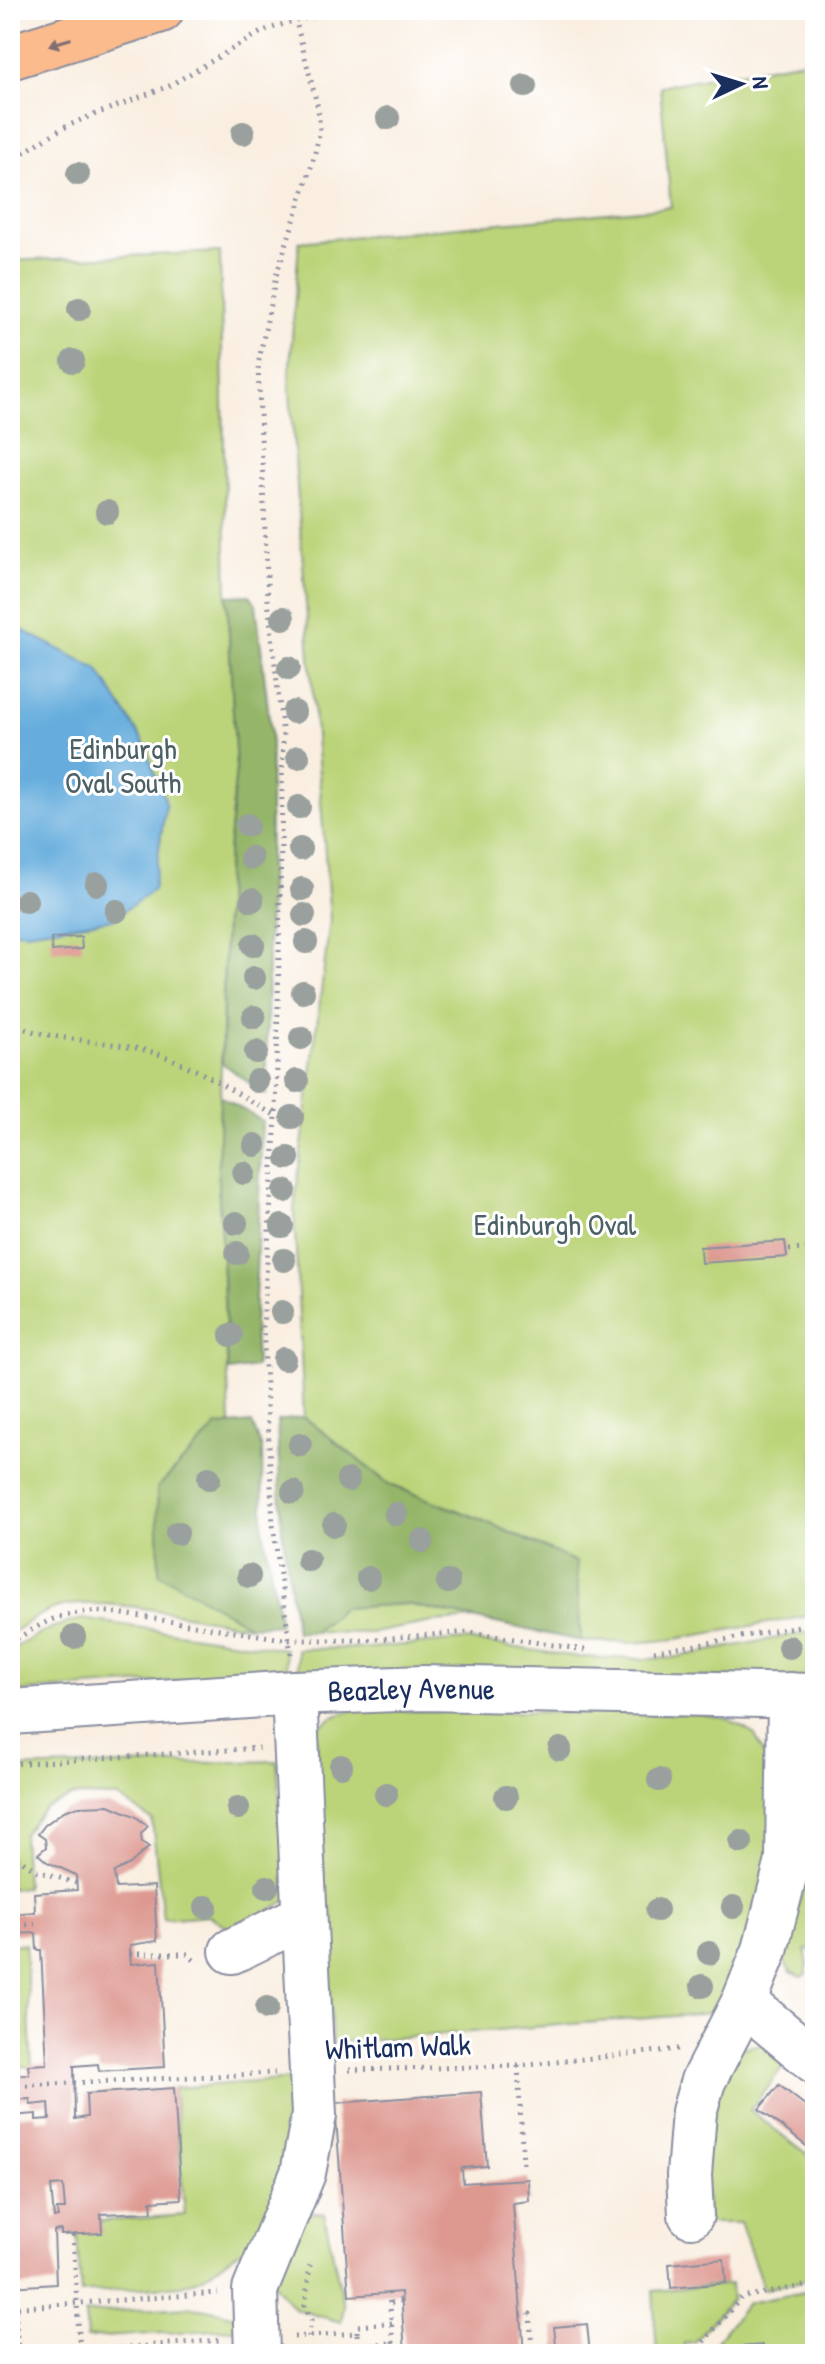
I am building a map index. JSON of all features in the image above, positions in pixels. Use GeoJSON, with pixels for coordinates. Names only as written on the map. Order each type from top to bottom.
{"type":"FeatureCollection","features":[{"type":"Feature","properties":{"kind":"main road"},"geometry":{"type":"LineString","coordinates":[[10,57],[161,10]]}},
{"type":"Feature","properties":{"kind":"street","name":"Beazley Avenue"},"geometry":{"type":"LineString","coordinates":[[10,1712],[294,1693],[475,1687],[802,1695]]}},
{"type":"Feature","properties":{"kind":"street"},"geometry":{"type":"LineString","coordinates":[[257,2346],[255,2290],[308,2156],[314,2115],[294,1693]]}},
{"type":"Feature","properties":{"kind":"street"},"geometry":{"type":"LineString","coordinates":[[691,2215],[689,2175],[694,2112],[703,2081],[744,2002],[765,1950],[788,1861],[802,1695]]}},
{"type":"Feature","properties":{"kind":"street"},"geometry":{"type":"LineString","coordinates":[[214,1956],[304,1916]]}},
{"type":"Feature","properties":{"kind":"street"},"geometry":{"type":"LineString","coordinates":[[744,2002],[815,2061]]}},
{"type":"Feature","properties":{"kind":"path"},"geometry":{"type":"LineString","coordinates":[[293,10],[318,108],[320,131],[276,276],[258,365],[268,600],[283,737],[276,1116],[263,1326],[273,1525],[290,1640],[294,1693]]}},
{"type":"Feature","properties":{"kind":"path"},"geometry":{"type":"LineString","coordinates":[[10,161],[61,129],[169,86],[263,31],[296,20],[357,10]]}},
{"type":"Feature","properties":{"kind":"path"},"geometry":{"type":"LineString","coordinates":[[10,1023],[40,1035],[155,1053],[185,1064],[276,1116]]}},
{"type":"Feature","properties":{"kind":"path"},"geometry":{"type":"LineString","coordinates":[[789,1250],[815,1248]]}},
{"type":"Feature","properties":{"kind":"path"},"geometry":{"type":"LineString","coordinates":[[10,1643],[67,1613],[81,1610],[290,1640],[364,1640],[469,1632],[591,1651]]}},
{"type":"Feature","properties":{"kind":"path"},"geometry":{"type":"LineString","coordinates":[[646,1651],[698,1645],[815,1623]]}},
{"type":"Feature","properties":{"kind":"path"},"geometry":{"type":"LineString","coordinates":[[10,1764],[296,1746]]}},
{"type":"Feature","properties":{"kind":"path"},"geometry":{"type":"LineString","coordinates":[[10,1852],[37,1871],[76,1883]]}},
{"type":"Feature","properties":{"kind":"path"},"geometry":{"type":"LineString","coordinates":[[10,1928],[35,1924]]}},
{"type":"Feature","properties":{"kind":"path"},"geometry":{"type":"LineString","coordinates":[[130,1954],[214,1956]]}},
{"type":"Feature","properties":{"kind":"path","name":"Whitlam Walk"},"geometry":{"type":"LineString","coordinates":[[10,2086],[313,2071],[518,2066],[721,2044]]}},
{"type":"Feature","properties":{"kind":"path"},"geometry":{"type":"LineString","coordinates":[[518,2066],[523,2164]]}},
{"type":"Feature","properties":{"kind":"path"},"geometry":{"type":"LineString","coordinates":[[73,2235],[80,2353]]}},
{"type":"Feature","properties":{"kind":"path"},"geometry":{"type":"LineString","coordinates":[[693,2354],[742,2297],[815,2284]]}},
{"type":"Feature","properties":{"kind":"path"},"geometry":{"type":"LineString","coordinates":[[14,2287],[18,2354]]}},
{"type":"Feature","properties":{"kind":"path"},"geometry":{"type":"LineString","coordinates":[[10,2308],[255,2290]]}},
{"type":"Feature","properties":{"kind":"path"},"geometry":{"type":"LineString","coordinates":[[389,2293],[394,2354]]}},
{"type":"Feature","properties":{"kind":"path"},"geometry":{"type":"LineString","coordinates":[[391,2303],[402,2300]]}},
{"type":"Feature","properties":{"kind":"path"},"geometry":{"type":"LineString","coordinates":[[305,2306],[311,2320],[309,2337]]}},
{"type":"Feature","properties":{"kind":"path"},"geometry":{"type":"LineString","coordinates":[[521,2315],[530,2314],[532,2354]]}},
{"type":"Feature","properties":{"kind":"path"},"geometry":{"type":"LineString","coordinates":[[392,2323],[357,2326],[357,2333],[358,2345],[393,2343]]}},
{"type":"Feature","properties":{"kind":"path"},"geometry":{"type":"LineString","coordinates":[[41,2354],[257,2346],[357,2333]]}},
{"type":"Feature","properties":{"kind":"green space","name":"Edinburgh Oval"},"geometry":{"type":"Polygon","coordinates":[[[815,59],[815,1615],[669,1640],[631,1643],[581,1641],[575,1562],[475,1517],[390,1485],[304,1417],[294,1210],[330,920],[289,380],[299,242],[671,207],[660,86],[815,59]]]}},
{"type":"Feature","properties":{"kind":"green space","name":"Edinburgh Oval South"},"geometry":{"type":"Polygon","coordinates":[[[220,252],[227,596],[236,769],[226,874],[218,1179],[235,1521],[250,1626],[126,1606],[78,1604],[46,1612],[10,1634],[10,261],[220,252]]]}},
{"type":"Feature","properties":{"kind":"green space"},"geometry":{"type":"Polygon","coordinates":[[[250,595],[256,604],[271,734],[266,1095],[222,1063],[226,874],[236,769],[227,596],[250,595]]]}},
{"type":"Feature","properties":{"kind":"green space"},"geometry":{"type":"Polygon","coordinates":[[[220,1096],[262,1121],[254,1325],[256,1367],[228,1371],[218,1179],[220,1096]]]}},
{"type":"Feature","properties":{"kind":"green space"},"geometry":{"type":"Polygon","coordinates":[[[304,1417],[390,1485],[475,1517],[576,1562],[581,1641],[406,1604],[342,1608],[314,1632],[296,1632],[282,1529],[277,1421],[304,1417]]]}},
{"type":"Feature","properties":{"kind":"green space"},"geometry":{"type":"Polygon","coordinates":[[[252,1423],[262,1449],[263,1528],[280,1624],[250,1626],[159,1573],[157,1488],[217,1426],[252,1423]]]}},
{"type":"Feature","properties":{"kind":"green space"},"geometry":{"type":"Polygon","coordinates":[[[406,1604],[478,1619],[432,1622],[372,1633],[314,1632],[342,1608],[406,1604]]]}},
{"type":"Feature","properties":{"kind":"green space"},"geometry":{"type":"Polygon","coordinates":[[[82,1619],[285,1649],[287,1674],[10,1692],[10,1650],[51,1628],[82,1619]]]}},
{"type":"Feature","properties":{"kind":"green space"},"geometry":{"type":"Polygon","coordinates":[[[815,1631],[815,1678],[298,1674],[297,1649],[369,1648],[465,1640],[577,1657],[647,1659],[672,1658],[815,1631]]]}},
{"type":"Feature","properties":{"kind":"green space"},"geometry":{"type":"Polygon","coordinates":[[[353,1710],[700,1714],[728,1719],[755,1735],[770,1769],[775,1864],[725,2012],[332,2043],[316,1728],[333,1717],[353,1710]]]}},
{"type":"Feature","properties":{"kind":"green space"},"geometry":{"type":"Polygon","coordinates":[[[277,1761],[287,1900],[236,1932],[208,1915],[163,1919],[152,1820],[118,1797],[73,1796],[44,1808],[23,1834],[26,1887],[10,1889],[10,1768],[277,1761]]]}},
{"type":"Feature","properties":{"kind":"green space"},"geometry":{"type":"Polygon","coordinates":[[[815,1879],[815,1949],[806,1950],[807,1974],[802,1977],[791,1972],[783,1960],[805,1881],[815,1879]]]}},
{"type":"Feature","properties":{"kind":"green space"},"geometry":{"type":"Polygon","coordinates":[[[25,1944],[32,2067],[10,2066],[10,1945],[25,1944]]]}},
{"type":"Feature","properties":{"kind":"green space"},"geometry":{"type":"Polygon","coordinates":[[[775,2043],[790,2057],[750,2110],[809,2156],[815,2149],[815,2278],[764,2289],[740,2223],[708,2223],[704,2167],[725,2050],[775,2043]]]}},
{"type":"Feature","properties":{"kind":"green space"},"geometry":{"type":"Polygon","coordinates":[[[307,2078],[308,2114],[265,2219],[244,2248],[203,2277],[181,2285],[81,2293],[76,2223],[185,2215],[174,2088],[307,2078]]]}},
{"type":"Feature","properties":{"kind":"green space"},"geometry":{"type":"Polygon","coordinates":[[[302,2211],[324,2214],[344,2306],[341,2322],[295,2309],[272,2282],[302,2211]]]}},
{"type":"Feature","properties":{"kind":"green space"},"geometry":{"type":"Polygon","coordinates":[[[731,2284],[732,2299],[694,2342],[684,2343],[684,2354],[657,2354],[653,2291],[731,2284]]]}},
{"type":"Feature","properties":{"kind":"green space"},"geometry":{"type":"Polygon","coordinates":[[[815,2290],[815,2354],[706,2354],[747,2303],[815,2290]]]}},
{"type":"Feature","properties":{"kind":"green space"},"geometry":{"type":"Polygon","coordinates":[[[189,2307],[210,2309],[236,2317],[243,2320],[244,2328],[87,2338],[85,2313],[189,2307]]]}},
{"type":"Feature","properties":{"kind":"water"},"geometry":{"type":"Polygon","coordinates":[[[10,624],[98,669],[143,741],[166,802],[153,890],[113,919],[27,932],[10,931],[10,624]]]}},
{"type":"Feature","properties":{"kind":"building"},"geometry":{"type":"Polygon","coordinates":[[[81,937],[82,949],[52,951],[51,938],[81,937]]]}},
{"type":"Feature","properties":{"kind":"building"},"geometry":{"type":"Polygon","coordinates":[[[785,1241],[787,1257],[701,1263],[700,1247],[785,1241]]]}},
{"type":"Feature","properties":{"kind":"building"},"geometry":{"type":"Polygon","coordinates":[[[109,1805],[135,1816],[148,1826],[141,1834],[142,1842],[149,1847],[130,1864],[114,1872],[116,1888],[154,1886],[157,1941],[130,1945],[130,1954],[131,1964],[159,1962],[165,2067],[99,2071],[98,2064],[74,2066],[75,2119],[87,2117],[86,2094],[174,2088],[181,2199],[151,2201],[152,2212],[101,2214],[102,2233],[61,2235],[61,2230],[54,2231],[56,2284],[10,2287],[10,2116],[36,2114],[36,2120],[50,2119],[49,2103],[31,2105],[30,2099],[10,2100],[10,2075],[29,2074],[28,2065],[47,2064],[41,1950],[37,1950],[36,1933],[10,1934],[10,1914],[35,1912],[34,1893],[77,1890],[76,1875],[47,1862],[38,1854],[46,1847],[45,1839],[38,1834],[64,1811],[79,1806],[109,1805]],[[63,2185],[51,2186],[54,2218],[58,2217],[57,2209],[65,2209],[63,2185]]]}},
{"type":"Feature","properties":{"kind":"building"},"geometry":{"type":"Polygon","coordinates":[[[779,2085],[815,2113],[815,2141],[809,2148],[759,2109],[779,2085]]]}},
{"type":"Feature","properties":{"kind":"building"},"geometry":{"type":"Polygon","coordinates":[[[481,2092],[487,2166],[462,2168],[463,2183],[528,2179],[529,2201],[513,2203],[524,2354],[405,2354],[401,2292],[349,2296],[335,2103],[481,2092]]]}},
{"type":"Feature","properties":{"kind":"building"},"geometry":{"type":"Polygon","coordinates":[[[724,2259],[726,2283],[671,2288],[669,2264],[724,2259]]]}},
{"type":"Feature","properties":{"kind":"building"},"geometry":{"type":"Polygon","coordinates":[[[587,2324],[590,2354],[557,2354],[554,2327],[587,2324]]]}},
{"type":"Feature","properties":{"kind":"building"},"geometry":{"type":"Polygon","coordinates":[[[762,2345],[763,2354],[727,2354],[727,2348],[762,2345]]]}}]}
